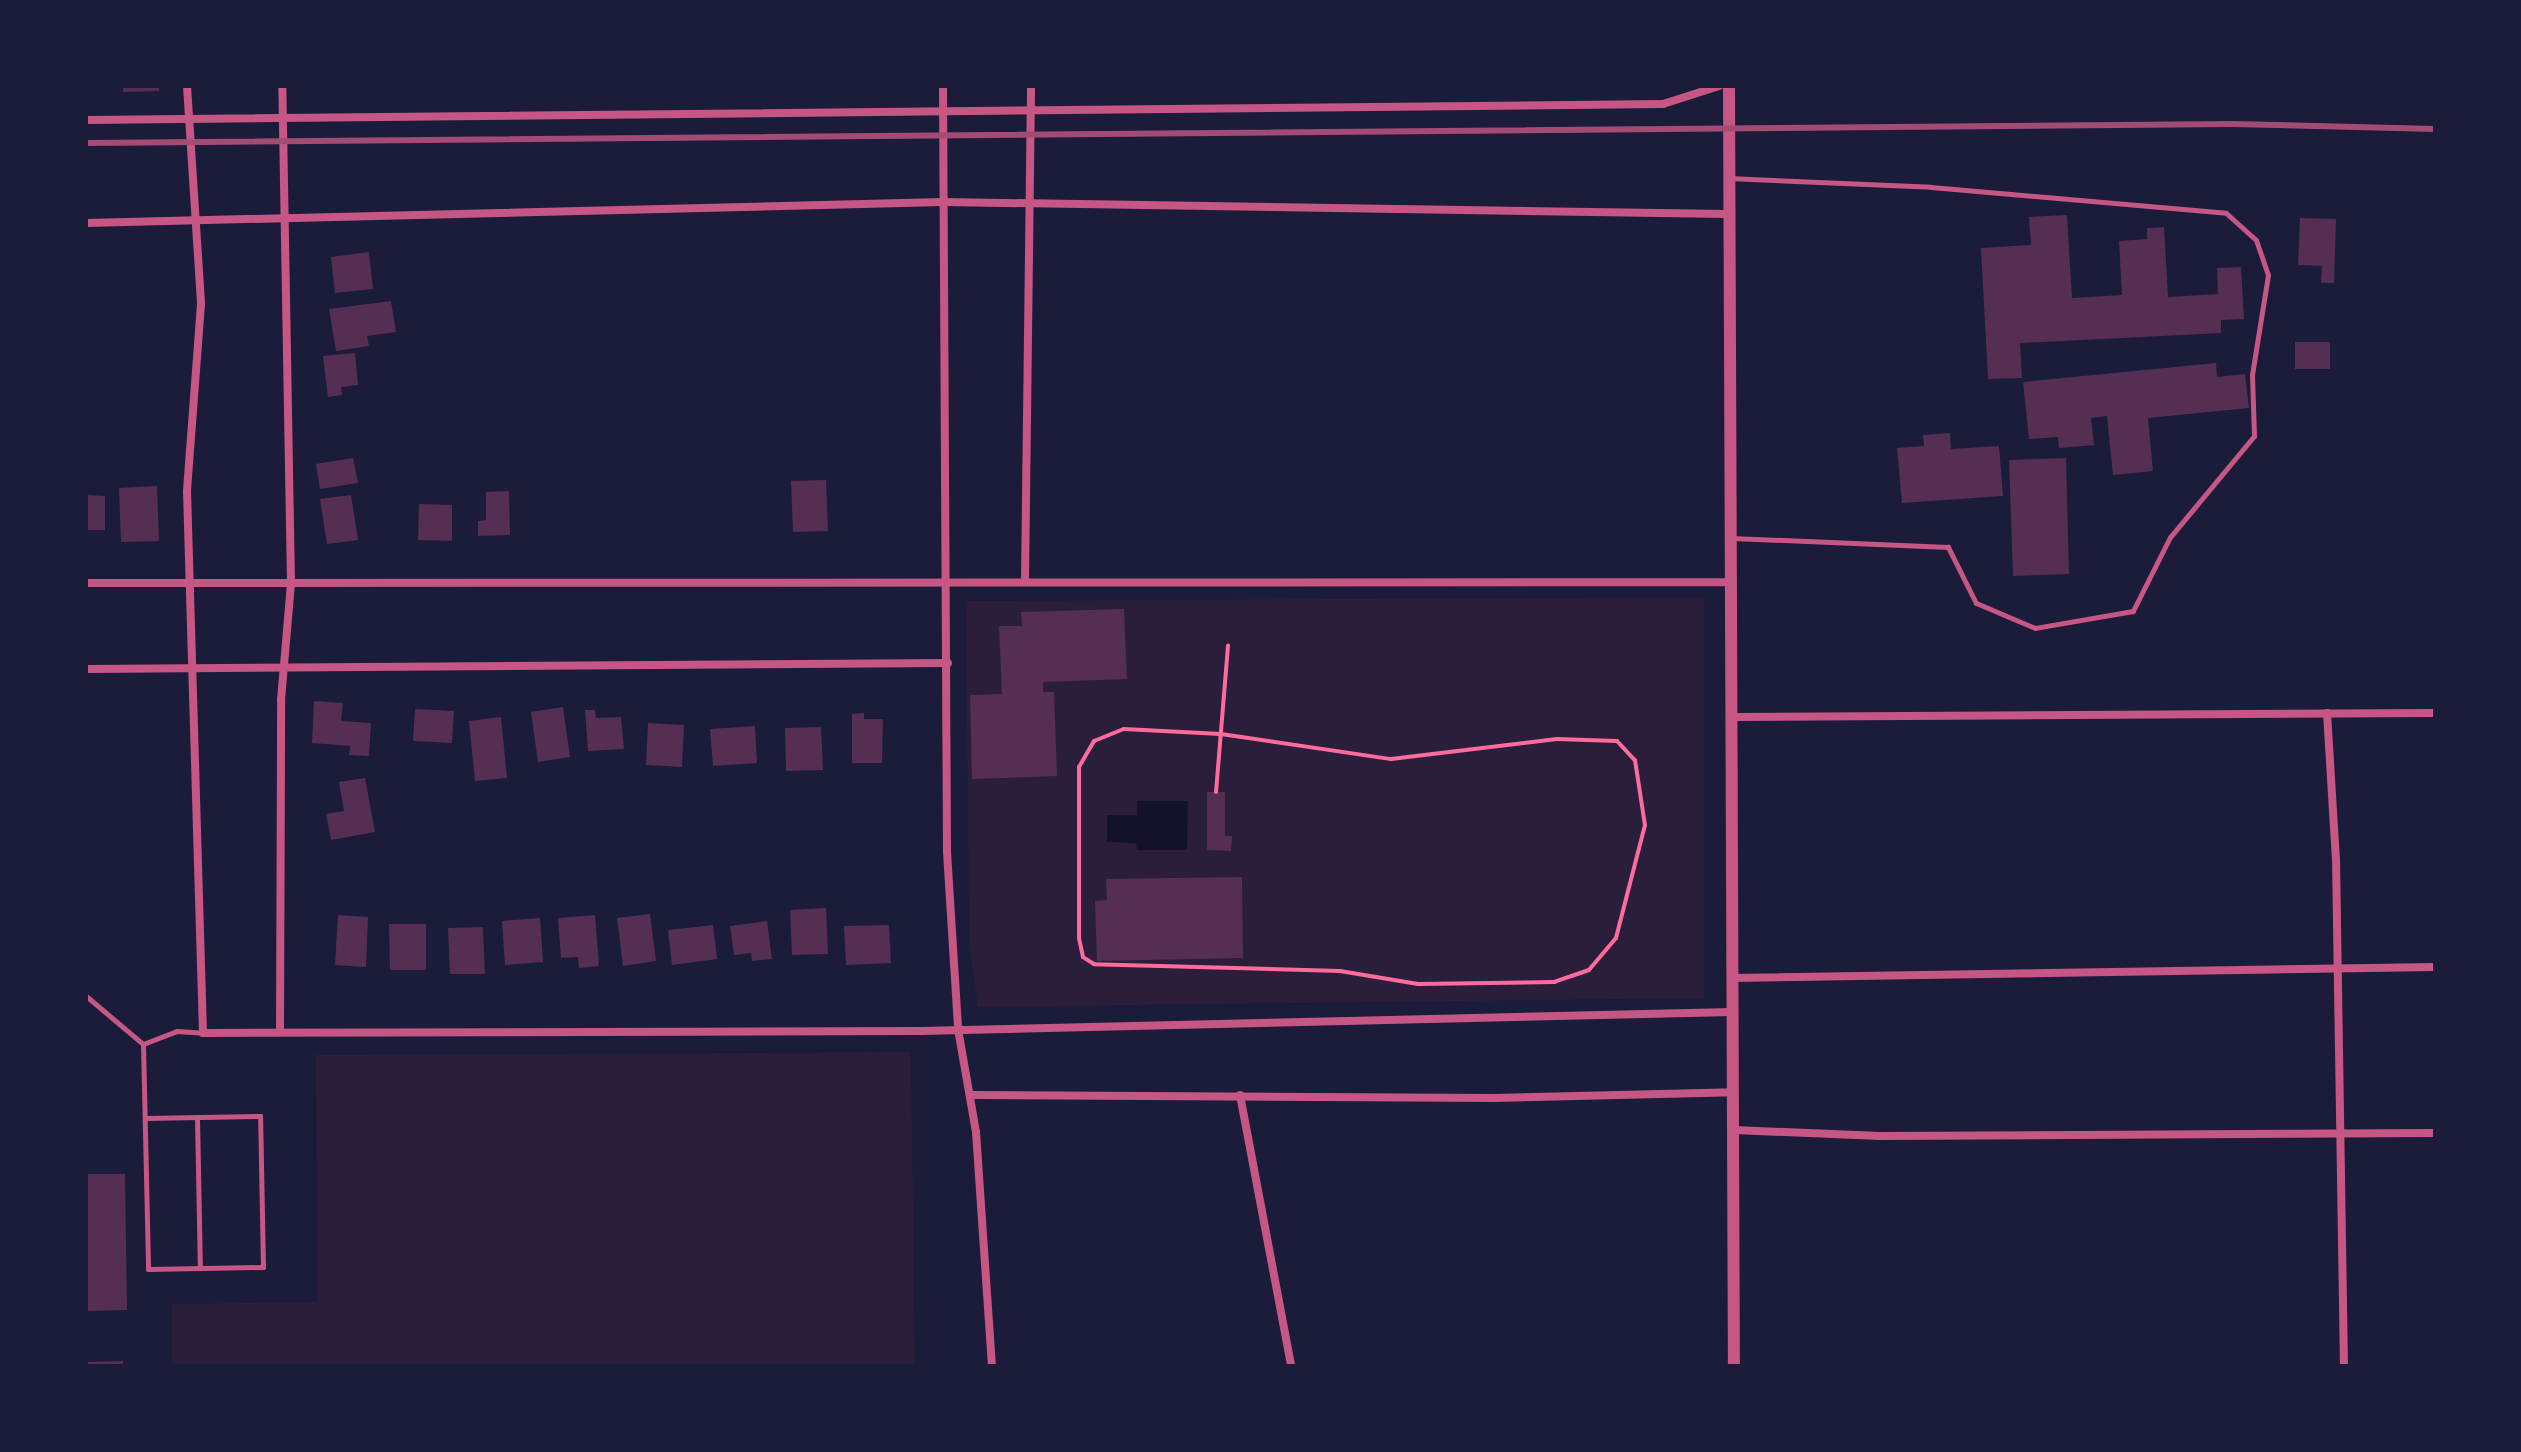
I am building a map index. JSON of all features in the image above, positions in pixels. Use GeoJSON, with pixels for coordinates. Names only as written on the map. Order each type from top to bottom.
{"type":"FeatureCollection","features":[{"type":"Feature","properties":{"kind":"street"},"geometry":{"type":"LineString","coordinates":[[187,86],[201,304],[187,457],[203,1033],[958,1029],[1733,1012]]}},
{"type":"Feature","properties":{"kind":"street"},"geometry":{"type":"LineString","coordinates":[[280,1032],[283,668],[291,583],[282,86]]}},
{"type":"Feature","properties":{"kind":"street"},"geometry":{"type":"LineString","coordinates":[[943,86],[947,852],[958,1029],[971,1095],[990,1287],[992,1366]]}},
{"type":"Feature","properties":{"kind":"street"},"geometry":{"type":"LineString","coordinates":[[1025,581],[1031,86]]}},
{"type":"Feature","properties":{"kind":"street"},"geometry":{"type":"LineString","coordinates":[[86,120],[282,115],[1663,104],[1719,86]]}},
{"type":"Feature","properties":{"kind":"street"},"geometry":{"type":"LineString","coordinates":[[1729,86],[1727,214],[1732,582],[1734,1366]]}},
{"type":"Feature","properties":{"kind":"street"},"geometry":{"type":"LineString","coordinates":[[86,223],[943,202],[1727,214]]}},
{"type":"Feature","properties":{"kind":"street"},"geometry":{"type":"LineString","coordinates":[[86,583],[1732,582]]}},
{"type":"Feature","properties":{"kind":"street"},"geometry":{"type":"LineString","coordinates":[[86,669],[948,663]]}},
{"type":"Feature","properties":{"kind":"street"},"geometry":{"type":"LineString","coordinates":[[2327,713],[2341,1134],[2344,1366]]}},
{"type":"Feature","properties":{"kind":"street"},"geometry":{"type":"LineString","coordinates":[[1731,717],[2435,713]]}},
{"type":"Feature","properties":{"kind":"street"},"geometry":{"type":"LineString","coordinates":[[1733,978],[2435,967]]}},
{"type":"Feature","properties":{"kind":"street"},"geometry":{"type":"LineString","coordinates":[[971,1095],[1025,1099],[1240,1095],[1494,1098],[1734,1092]]}},
{"type":"Feature","properties":{"kind":"street"},"geometry":{"type":"LineString","coordinates":[[1240,1095],[1291,1366]]}},
{"type":"Feature","properties":{"kind":"street"},"geometry":{"type":"LineString","coordinates":[[1734,1130],[1880,1136],[2435,1133]]}},
{"type":"Feature","properties":{"kind":"lane"},"geometry":{"type":"LineString","coordinates":[[1727,178],[1947,188],[2226,213],[2256,240],[2268,275],[2252,375],[2254,436],[2170,537],[2133,611],[2035,628],[1976,603],[1948,547],[1731,538]]}},
{"type":"Feature","properties":{"kind":"lane"},"geometry":{"type":"LineString","coordinates":[[86,996],[143,1044],[148,1269],[263,1267],[260,1116],[145,1118]]}},
{"type":"Feature","properties":{"kind":"lane"},"geometry":{"type":"LineString","coordinates":[[143,1044],[177,1031],[203,1033]]}},
{"type":"Feature","properties":{"kind":"lane"},"geometry":{"type":"LineString","coordinates":[[197,1117],[200,1268]]}},
{"type":"Feature","properties":{"kind":"path"},"geometry":{"type":"LineString","coordinates":[[1216,792],[1228,645]]}},
{"type":"Feature","properties":{"kind":"path"},"geometry":{"type":"LineString","coordinates":[[1124,729],[1221,734],[1391,759],[1557,739],[1617,741],[1635,760],[1645,825],[1616,938],[1589,970],[1555,982],[1418,984],[1327,970],[1094,964],[1083,957],[1079,938],[1079,767],[1084,752],[1094,741],[1124,729]]}},
{"type":"Feature","properties":{"kind":"shaded area"},"geometry":{"type":"Polygon","coordinates":[[[1704,597],[1704,998],[978,1007],[969,941],[966,601],[1704,597]]]}},
{"type":"Feature","properties":{"kind":"shaded area"},"geometry":{"type":"Polygon","coordinates":[[[1137,801],[1188,801],[1187,850],[1137,850],[1136,843],[1107,842],[1107,815],[1137,815],[1137,801]]]}},
{"type":"Feature","properties":{"kind":"shaded area"},"geometry":{"type":"Polygon","coordinates":[[[911,1052],[915,1366],[172,1366],[172,1304],[317,1302],[316,1055],[911,1052]]]}},
{"type":"Feature","properties":{"kind":"building"},"geometry":{"type":"Polygon","coordinates":[[[123,86],[159,86],[159,91],[123,92],[123,86]]]}},
{"type":"Feature","properties":{"kind":"building"},"geometry":{"type":"Polygon","coordinates":[[[2067,215],[2072,298],[2122,295],[2119,241],[2147,239],[2147,228],[2164,227],[2168,297],[2218,294],[2217,268],[2241,267],[2244,319],[2221,320],[2221,333],[2020,343],[2022,378],[1988,379],[1981,248],[2031,245],[2029,217],[2067,215]]]}},
{"type":"Feature","properties":{"kind":"building"},"geometry":{"type":"Polygon","coordinates":[[[2300,218],[2336,219],[2334,283],[2321,283],[2322,266],[2298,265],[2300,218]]]}},
{"type":"Feature","properties":{"kind":"building"},"geometry":{"type":"Polygon","coordinates":[[[369,252],[373,289],[335,293],[331,257],[369,252]]]}},
{"type":"Feature","properties":{"kind":"building"},"geometry":{"type":"Polygon","coordinates":[[[391,301],[396,332],[367,336],[369,346],[336,351],[329,309],[391,301]]]}},
{"type":"Feature","properties":{"kind":"building"},"geometry":{"type":"Polygon","coordinates":[[[2295,342],[2330,342],[2330,369],[2295,369],[2295,342]]]}},
{"type":"Feature","properties":{"kind":"building"},"geometry":{"type":"Polygon","coordinates":[[[355,353],[358,385],[341,387],[342,395],[328,397],[323,356],[355,353]]]}},
{"type":"Feature","properties":{"kind":"building"},"geometry":{"type":"Polygon","coordinates":[[[2216,363],[2217,377],[2245,374],[2249,408],[2148,418],[2153,471],[2113,475],[2107,416],[2091,418],[2094,445],[2059,448],[2058,437],[2029,439],[2023,382],[2216,363]]]}},
{"type":"Feature","properties":{"kind":"building"},"geometry":{"type":"Polygon","coordinates":[[[1950,433],[1951,449],[1999,446],[2003,496],[1902,503],[1897,448],[1924,446],[1923,435],[1950,433]]]}},
{"type":"Feature","properties":{"kind":"building"},"geometry":{"type":"Polygon","coordinates":[[[353,458],[358,483],[320,489],[316,464],[353,458]]]}},
{"type":"Feature","properties":{"kind":"building"},"geometry":{"type":"Polygon","coordinates":[[[2066,458],[2069,574],[2013,576],[2009,460],[2066,458]]]}},
{"type":"Feature","properties":{"kind":"building"},"geometry":{"type":"Polygon","coordinates":[[[826,480],[828,531],[793,532],[791,481],[826,480]]]}},
{"type":"Feature","properties":{"kind":"building"},"geometry":{"type":"Polygon","coordinates":[[[157,486],[159,541],[121,542],[119,488],[157,486]]]}},
{"type":"Feature","properties":{"kind":"building"},"geometry":{"type":"Polygon","coordinates":[[[509,491],[510,535],[478,536],[478,521],[486,520],[486,492],[509,491]]]}},
{"type":"Feature","properties":{"kind":"building"},"geometry":{"type":"Polygon","coordinates":[[[86,495],[105,496],[105,530],[86,530],[86,495]]]}},
{"type":"Feature","properties":{"kind":"building"},"geometry":{"type":"Polygon","coordinates":[[[351,495],[358,540],[327,544],[320,499],[351,495]]]}},
{"type":"Feature","properties":{"kind":"building"},"geometry":{"type":"Polygon","coordinates":[[[419,504],[452,505],[452,541],[418,540],[419,504]]]}},
{"type":"Feature","properties":{"kind":"building"},"geometry":{"type":"Polygon","coordinates":[[[1124,609],[1127,679],[1043,682],[1043,692],[1054,692],[1057,776],[972,779],[970,695],[1002,694],[999,626],[1022,626],[1021,612],[1124,609]]]}},
{"type":"Feature","properties":{"kind":"building"},"geometry":{"type":"Polygon","coordinates":[[[314,701],[343,703],[341,721],[371,723],[369,756],[349,755],[350,746],[312,743],[314,701]]]}},
{"type":"Feature","properties":{"kind":"building"},"geometry":{"type":"Polygon","coordinates":[[[563,707],[570,757],[538,762],[531,712],[563,707]]]}},
{"type":"Feature","properties":{"kind":"building"},"geometry":{"type":"Polygon","coordinates":[[[415,709],[454,711],[452,743],[413,741],[415,709]]]}},
{"type":"Feature","properties":{"kind":"building"},"geometry":{"type":"Polygon","coordinates":[[[585,710],[595,710],[596,718],[621,717],[624,749],[588,751],[585,710]]]}},
{"type":"Feature","properties":{"kind":"building"},"geometry":{"type":"Polygon","coordinates":[[[864,713],[864,719],[883,719],[882,763],[852,763],[852,714],[864,713]]]}},
{"type":"Feature","properties":{"kind":"building"},"geometry":{"type":"Polygon","coordinates":[[[501,717],[507,778],[475,781],[469,721],[501,717]]]}},
{"type":"Feature","properties":{"kind":"building"},"geometry":{"type":"Polygon","coordinates":[[[648,723],[684,725],[682,767],[646,765],[648,723]]]}},
{"type":"Feature","properties":{"kind":"building"},"geometry":{"type":"Polygon","coordinates":[[[755,726],[757,763],[713,766],[710,729],[755,726]]]}},
{"type":"Feature","properties":{"kind":"building"},"geometry":{"type":"Polygon","coordinates":[[[821,727],[823,770],[786,771],[785,728],[821,727]]]}},
{"type":"Feature","properties":{"kind":"building"},"geometry":{"type":"Polygon","coordinates":[[[365,778],[375,832],[331,840],[326,814],[344,811],[339,782],[365,778]]]}},
{"type":"Feature","properties":{"kind":"building"},"geometry":{"type":"Polygon","coordinates":[[[1207,792],[1225,792],[1225,836],[1232,836],[1231,851],[1207,850],[1207,792]]]}},
{"type":"Feature","properties":{"kind":"building"},"geometry":{"type":"Polygon","coordinates":[[[1242,877],[1243,958],[1097,961],[1095,901],[1107,900],[1106,879],[1242,877]]]}},
{"type":"Feature","properties":{"kind":"building"},"geometry":{"type":"Polygon","coordinates":[[[826,908],[828,954],[792,955],[790,910],[826,908]]]}},
{"type":"Feature","properties":{"kind":"building"},"geometry":{"type":"Polygon","coordinates":[[[650,914],[656,961],[623,966],[617,918],[650,914]]]}},
{"type":"Feature","properties":{"kind":"building"},"geometry":{"type":"Polygon","coordinates":[[[338,915],[368,917],[366,967],[335,965],[338,915]]]}},
{"type":"Feature","properties":{"kind":"building"},"geometry":{"type":"Polygon","coordinates":[[[595,915],[599,966],[579,968],[578,957],[561,958],[558,918],[595,915]]]}},
{"type":"Feature","properties":{"kind":"building"},"geometry":{"type":"Polygon","coordinates":[[[540,918],[543,962],[505,965],[502,921],[540,918]]]}},
{"type":"Feature","properties":{"kind":"building"},"geometry":{"type":"Polygon","coordinates":[[[767,921],[772,959],[752,961],[751,953],[734,955],[730,926],[767,921]]]}},
{"type":"Feature","properties":{"kind":"building"},"geometry":{"type":"Polygon","coordinates":[[[389,924],[426,924],[426,970],[390,970],[389,924]]]}},
{"type":"Feature","properties":{"kind":"building"},"geometry":{"type":"Polygon","coordinates":[[[713,925],[717,959],[672,965],[668,930],[713,925]]]}},
{"type":"Feature","properties":{"kind":"building"},"geometry":{"type":"Polygon","coordinates":[[[889,925],[891,963],[846,965],[844,926],[889,925]]]}},
{"type":"Feature","properties":{"kind":"building"},"geometry":{"type":"Polygon","coordinates":[[[483,927],[485,974],[450,974],[448,928],[483,927]]]}},
{"type":"Feature","properties":{"kind":"building"},"geometry":{"type":"Polygon","coordinates":[[[86,1174],[125,1174],[127,1310],[86,1311],[86,1174]]]}},
{"type":"Feature","properties":{"kind":"building"},"geometry":{"type":"Polygon","coordinates":[[[123,1361],[123,1366],[86,1366],[86,1362],[123,1361]]]}},
{"type":"Feature","properties":{"kind":"railway"},"geometry":{"type":"LineString","coordinates":[[86,143],[2232,124],[2435,129]]}}]}
